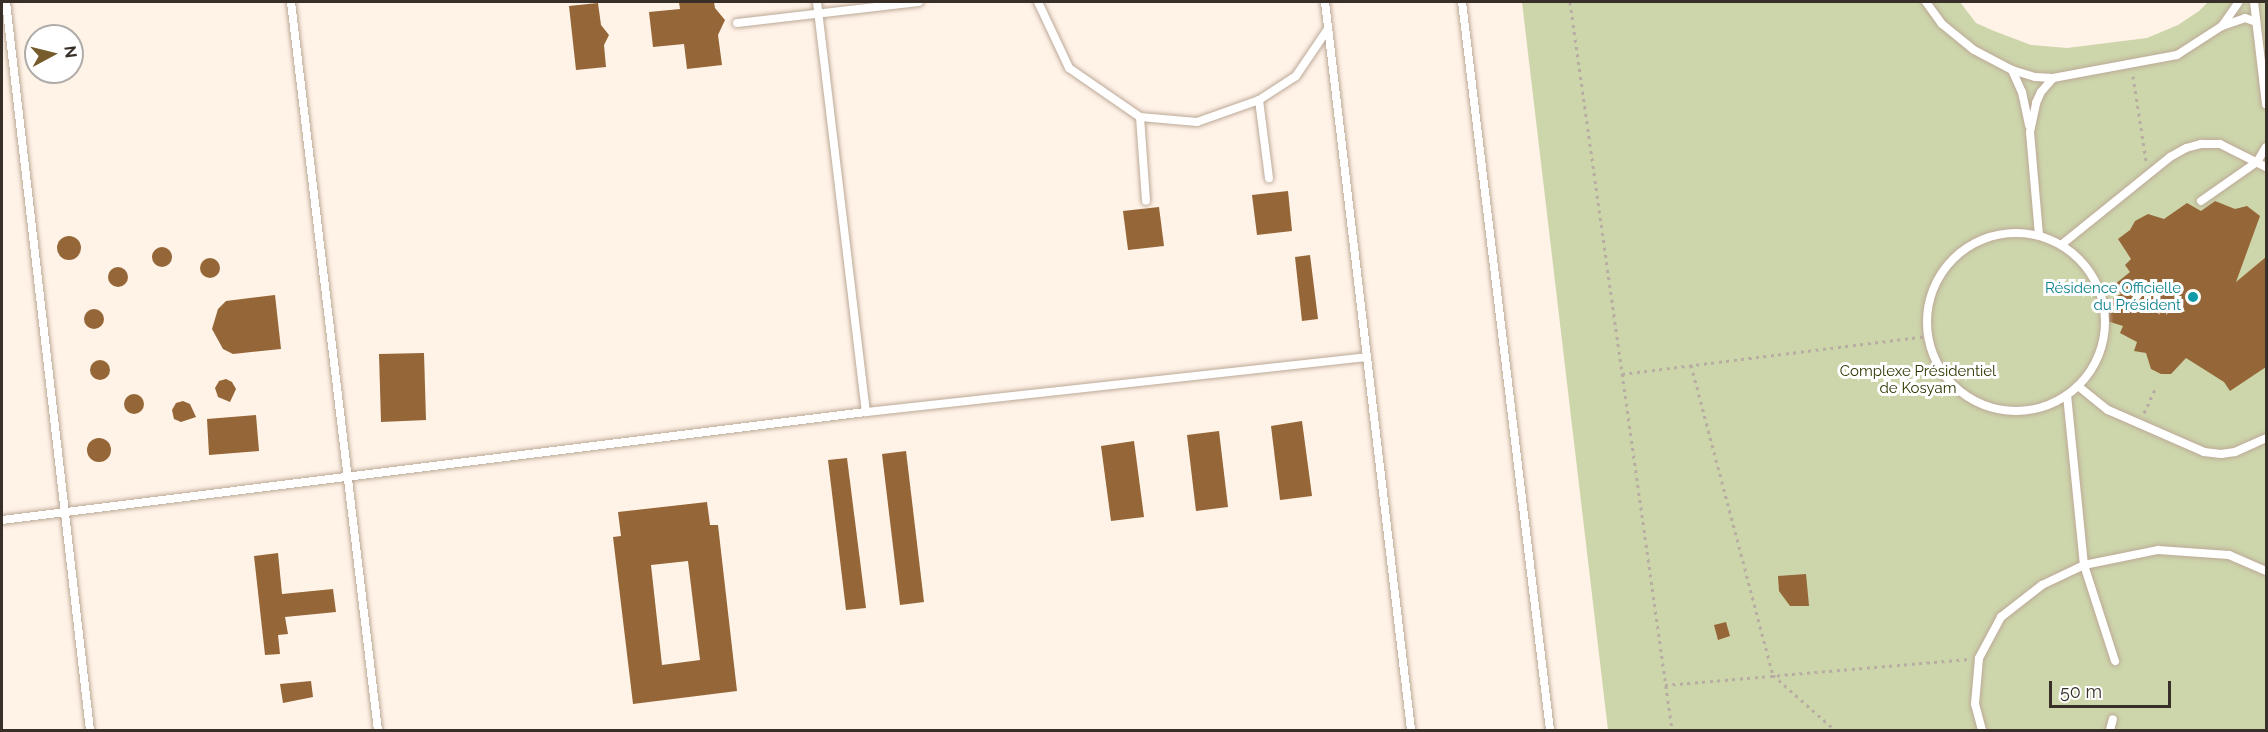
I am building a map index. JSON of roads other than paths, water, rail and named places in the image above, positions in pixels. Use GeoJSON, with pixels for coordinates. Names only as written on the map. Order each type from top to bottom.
{"type":"FeatureCollection","features":[{"type":"Feature","properties":{"kind":"lane"},"geometry":{"type":"LineString","coordinates":[[6,2],[90,730]]}},
{"type":"Feature","properties":{"kind":"lane"},"geometry":{"type":"LineString","coordinates":[[291,2],[378,730]]}},
{"type":"Feature","properties":{"kind":"lane"},"geometry":{"type":"LineString","coordinates":[[817,2],[866,412]]}},
{"type":"Feature","properties":{"kind":"lane"},"geometry":{"type":"LineString","coordinates":[[737,23],[919,2]]}},
{"type":"Feature","properties":{"kind":"lane"},"geometry":{"type":"LineString","coordinates":[[1038,2],[1070,68],[1140,117],[1197,122],[1259,100],[1296,76],[1328,29]]}},
{"type":"Feature","properties":{"kind":"lane"},"geometry":{"type":"LineString","coordinates":[[1325,2],[1411,730]]}},
{"type":"Feature","properties":{"kind":"lane"},"geometry":{"type":"LineString","coordinates":[[1462,2],[1550,730]]}},
{"type":"Feature","properties":{"kind":"lane"},"geometry":{"type":"LineString","coordinates":[[1926,2],[1954,36],[1974,50],[2012,70],[2035,77],[2053,78],[2177,56],[2222,26],[2245,18],[2256,22]]}},
{"type":"Feature","properties":{"kind":"lane"},"geometry":{"type":"LineString","coordinates":[[2222,26],[2239,2]]}},
{"type":"Feature","properties":{"kind":"lane"},"geometry":{"type":"LineString","coordinates":[[2254,2],[2266,104]]}},
{"type":"Feature","properties":{"kind":"lane"},"geometry":{"type":"LineString","coordinates":[[2012,70],[2022,92],[2030,132],[2039,235]]}},
{"type":"Feature","properties":{"kind":"lane"},"geometry":{"type":"LineString","coordinates":[[2030,132],[2041,92],[2053,78]]}},
{"type":"Feature","properties":{"kind":"lane"},"geometry":{"type":"LineString","coordinates":[[1259,100],[1269,178]]}},
{"type":"Feature","properties":{"kind":"lane"},"geometry":{"type":"LineString","coordinates":[[1140,117],[1146,201]]}},
{"type":"Feature","properties":{"kind":"lane"},"geometry":{"type":"LineString","coordinates":[[2061,245],[2170,157],[2201,144],[2220,144],[2266,167]]}},
{"type":"Feature","properties":{"kind":"lane"},"geometry":{"type":"LineString","coordinates":[[2201,201],[2257,162],[2266,147]]}},
{"type":"Feature","properties":{"kind":"lane"},"geometry":{"type":"LineString","coordinates":[[2017,232],[2039,235],[2061,245],[2080,259],[2094,278],[2102,300],[2105,323],[2102,346],[2092,368],[2078,386],[2067,395],[2047,406],[2025,411],[2003,410],[1982,404],[1962,393],[1946,377],[1935,358],[1928,336],[1927,314],[1932,292],[1942,272],[1956,255],[1974,242],[1995,234],[2017,232]]}},
{"type":"Feature","properties":{"kind":"lane"},"geometry":{"type":"LineString","coordinates":[[2,520],[866,412],[1367,357]]}},
{"type":"Feature","properties":{"kind":"lane"},"geometry":{"type":"LineString","coordinates":[[2078,386],[2108,410],[2204,452],[2221,454],[2249,448],[2266,438]]}},
{"type":"Feature","properties":{"kind":"lane"},"geometry":{"type":"LineString","coordinates":[[2067,395],[2084,564],[2115,661]]}},
{"type":"Feature","properties":{"kind":"lane"},"geometry":{"type":"LineString","coordinates":[[1982,730],[1975,705],[1979,658],[2001,616],[2042,585],[2084,564],[2158,550],[2229,555],[2266,571]]}},
{"type":"Feature","properties":{"kind":"lane"},"geometry":{"type":"LineString","coordinates":[[2110,730],[2113,719]]}},
{"type":"Feature","properties":{"kind":"place","name":"Résidence Officielle du Président"},"geometry":{"type":"Point","coordinates":[2193,297]}},
{"type":"Feature","properties":{"kind":"park label","name":"Complexe Présidentiel de Kosyam"},"geometry":{"type":"Point","coordinates":[1918,380]}}]}
